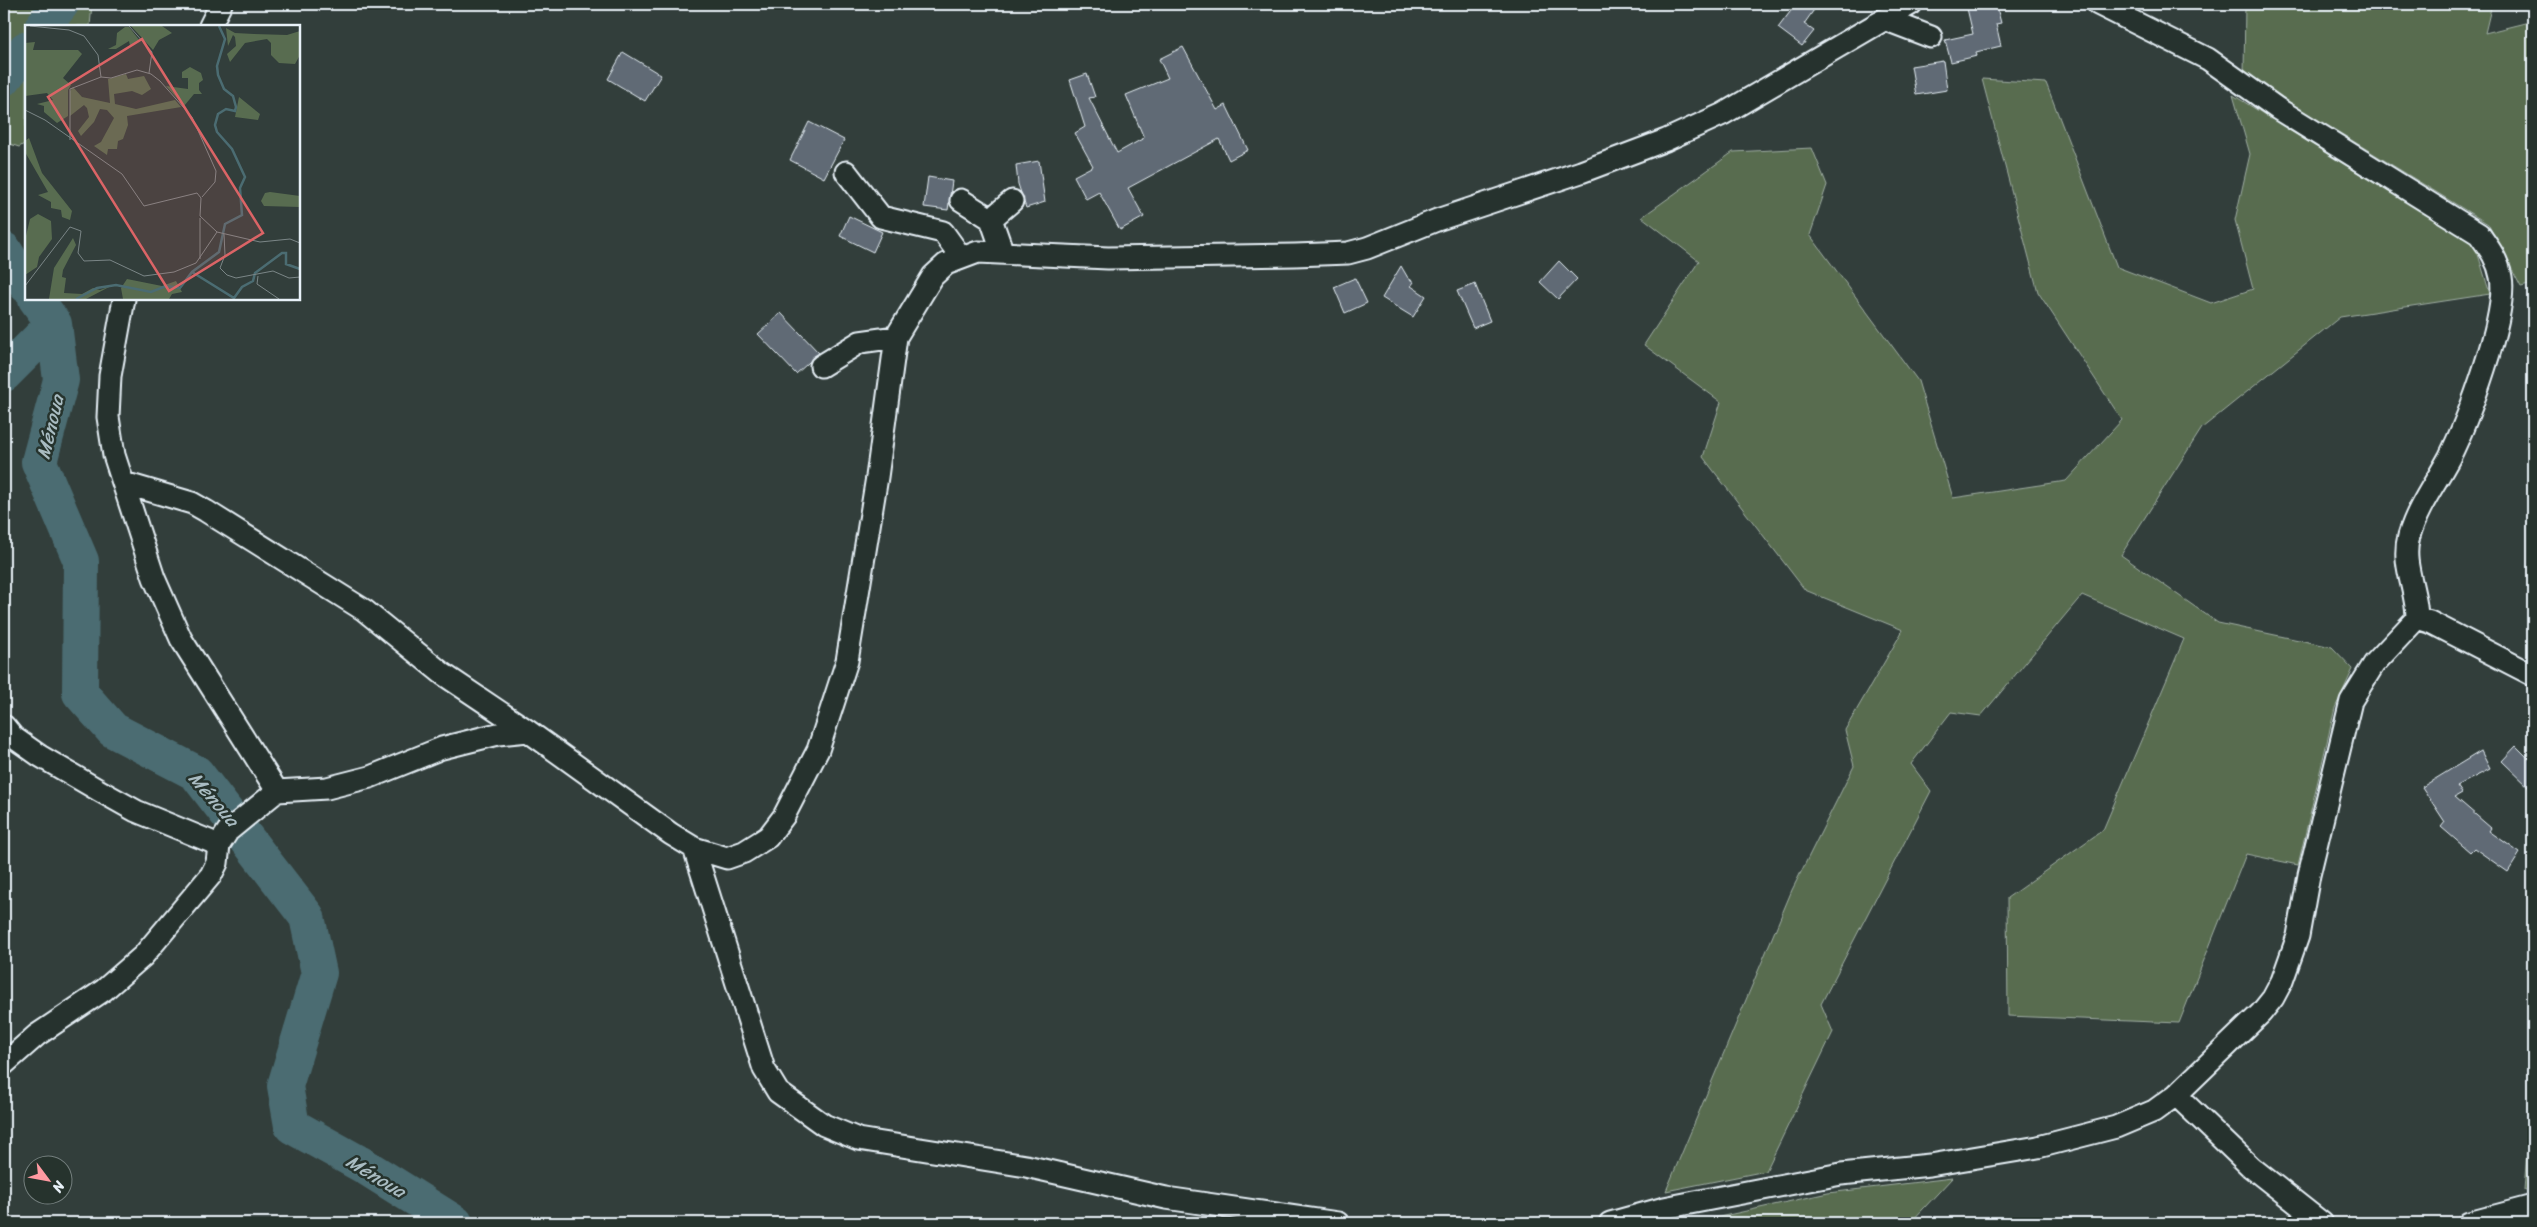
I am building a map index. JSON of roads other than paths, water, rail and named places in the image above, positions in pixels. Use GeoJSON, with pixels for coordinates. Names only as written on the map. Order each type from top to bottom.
{"type":"FeatureCollection","features":[{"type":"Feature","properties":{"kind":"street"},"geometry":{"type":"LineString","coordinates":[[210,25],[221,4]]}},
{"type":"Feature","properties":{"kind":"street"},"geometry":{"type":"LineString","coordinates":[[1610,1223],[1664,1208],[1841,1174],[1930,1165],[2038,1147],[2116,1127],[2154,1111],[2176,1095],[2261,1013],[2273,998],[2282,981],[2298,936],[2309,875],[2351,701],[2374,664],[2416,618],[2417,602],[2406,549],[2409,536],[2428,494],[2449,457],[2484,369],[2501,307],[2501,278],[2494,254],[2479,234],[2278,109],[2208,59],[2098,4]]}},
{"type":"Feature","properties":{"kind":"street"},"geometry":{"type":"LineString","coordinates":[[124,483],[192,503],[206,511],[364,610],[442,674],[528,731],[670,834],[694,848],[727,858],[744,852],[768,837],[784,816],[818,750],[847,661],[878,468],[896,337],[933,276],[946,264],[978,252],[1108,258],[1348,253],[1367,248],[1437,220],[1581,172],[1666,140],[1723,114],[1897,9],[1931,37]]}},
{"type":"Feature","properties":{"kind":"street"},"geometry":{"type":"LineString","coordinates":[[846,172],[880,217],[943,232],[961,257]]}},
{"type":"Feature","properties":{"kind":"street"},"geometry":{"type":"LineString","coordinates":[[961,200],[991,219],[1003,254]]}},
{"type":"Feature","properties":{"kind":"street"},"geometry":{"type":"LineString","coordinates":[[991,219],[1012,201]]}},
{"type":"Feature","properties":{"kind":"street"},"geometry":{"type":"LineString","coordinates":[[124,300],[110,376],[108,417],[114,455],[154,578],[181,639],[277,791]]}},
{"type":"Feature","properties":{"kind":"street"},"geometry":{"type":"LineString","coordinates":[[821,366],[860,342],[896,337]]}},
{"type":"Feature","properties":{"kind":"street"},"geometry":{"type":"LineString","coordinates":[[2416,618],[2430,622],[2533,675]]}},
{"type":"Feature","properties":{"kind":"street"},"geometry":{"type":"LineString","coordinates":[[4,726],[14,737],[40,756],[136,811],[224,838]]}},
{"type":"Feature","properties":{"kind":"street"},"geometry":{"type":"LineString","coordinates":[[4,1064],[36,1036],[104,990],[143,956],[211,876],[218,863],[224,838],[249,813],[277,791],[327,788],[370,777],[442,748],[498,734],[528,731]]}},
{"type":"Feature","properties":{"kind":"street"},"geometry":{"type":"LineString","coordinates":[[694,848],[764,1069],[778,1092],[824,1126],[858,1139],[1026,1166],[1166,1198],[1338,1223]]}},
{"type":"Feature","properties":{"kind":"street"},"geometry":{"type":"LineString","coordinates":[[2176,1095],[2251,1167],[2322,1223]]}},
{"type":"Feature","properties":{"kind":"street"},"geometry":{"type":"LineString","coordinates":[[2469,1223],[2533,1206]]}},
{"type":"Feature","properties":{"kind":"waterway","name":"Ménoua"},"geometry":{"type":"LineString","coordinates":[[44,25],[61,4]]}},
{"type":"Feature","properties":{"kind":"waterway","name":"Ménoua"},"geometry":{"type":"LineString","coordinates":[[4,78],[25,50]]}},
{"type":"Feature","properties":{"kind":"waterway","name":"Ménoua"},"geometry":{"type":"LineString","coordinates":[[4,250],[25,283]]}},
{"type":"Feature","properties":{"kind":"waterway","name":"Ménoua"},"geometry":{"type":"LineString","coordinates":[[37,300],[54,324],[61,380],[39,462],[81,561],[80,693],[113,730],[196,773],[307,917],[319,973],[285,1086],[292,1126],[364,1166],[455,1223]]}},
{"type":"Feature","properties":{"kind":"waterway"},"geometry":{"type":"LineString","coordinates":[[4,374],[54,324]]}}]}
